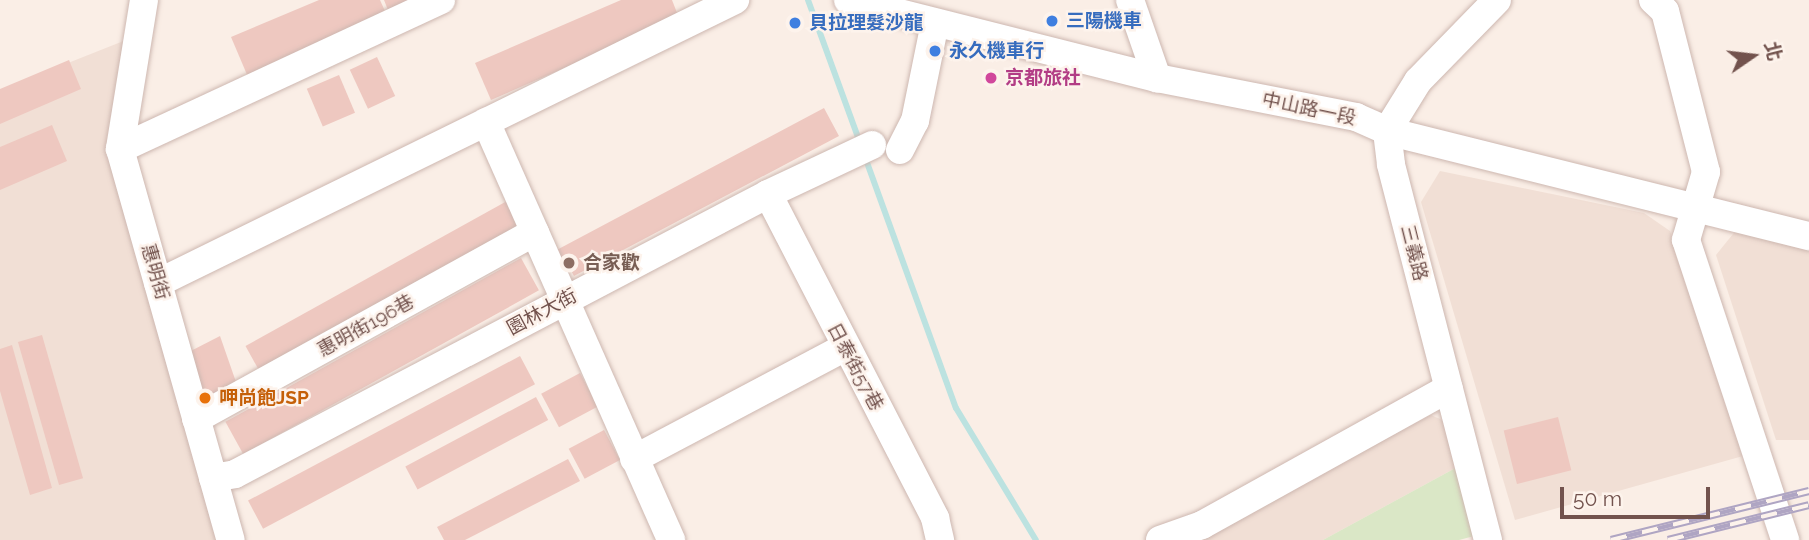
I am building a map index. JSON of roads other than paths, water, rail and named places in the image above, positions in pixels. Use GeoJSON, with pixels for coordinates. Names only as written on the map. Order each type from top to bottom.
{"type":"FeatureCollection","features":[{"type":"Feature","properties":{"kind":"street","name":"惠明街"},"geometry":{"type":"LineString","coordinates":[[144,0],[120,149],[231,540]]}},
{"type":"Feature","properties":{"kind":"street"},"geometry":{"type":"LineString","coordinates":[[120,149],[441,0]]}},
{"type":"Feature","properties":{"kind":"street"},"geometry":{"type":"LineString","coordinates":[[158,283],[735,0]]}},
{"type":"Feature","properties":{"kind":"street","name":"中山路一段"},"geometry":{"type":"LineString","coordinates":[[848,0],[1157,78],[1356,117],[1387,131],[1809,236]]}},
{"type":"Feature","properties":{"kind":"street"},"geometry":{"type":"LineString","coordinates":[[1130,0],[1157,78]]}},
{"type":"Feature","properties":{"kind":"street"},"geometry":{"type":"LineString","coordinates":[[1387,131],[1418,80],[1497,0]]}},
{"type":"Feature","properties":{"kind":"street"},"geometry":{"type":"LineString","coordinates":[[1668,4],[1706,172],[1686,240],[1785,540]]}},
{"type":"Feature","properties":{"kind":"street"},"geometry":{"type":"LineString","coordinates":[[900,150],[915,121],[935,23]]}},
{"type":"Feature","properties":{"kind":"street"},"geometry":{"type":"LineString","coordinates":[[486,122],[671,540]]}},
{"type":"Feature","properties":{"kind":"street","name":"三義路"},"geometry":{"type":"LineString","coordinates":[[1387,131],[1391,164],[1488,540]]}},
{"type":"Feature","properties":{"kind":"street","name":"園林大街"},"geometry":{"type":"LineString","coordinates":[[213,478],[235,474],[768,194],[872,145]]}},
{"type":"Feature","properties":{"kind":"street","name":"日泰街57巷"},"geometry":{"type":"LineString","coordinates":[[768,194],[844,348],[935,518],[940,540]]}},
{"type":"Feature","properties":{"kind":"street","name":"惠明街196巷"},"geometry":{"type":"LineString","coordinates":[[196,419],[535,232]]}},
{"type":"Feature","properties":{"kind":"street"},"geometry":{"type":"LineString","coordinates":[[634,459],[844,348]]}},
{"type":"Feature","properties":{"kind":"street"},"geometry":{"type":"LineString","coordinates":[[1160,540],[1202,525],[1449,388]]}},
{"type":"Feature","properties":{"kind":"waterway"},"geometry":{"type":"LineString","coordinates":[[808,0],[860,143]]}},
{"type":"Feature","properties":{"kind":"waterway"},"geometry":{"type":"LineString","coordinates":[[865,157],[956,408],[1036,540]]}},
{"type":"Feature","properties":{"kind":"railway"},"geometry":{"type":"LineString","coordinates":[[1611,540],[1809,491]]}},
{"type":"Feature","properties":{"kind":"railway"},"geometry":{"type":"LineString","coordinates":[[1668,540],[1809,505]]}},
{"type":"Feature","properties":{"kind":"place","name":"三陽機車"},"geometry":{"type":"Point","coordinates":[1052,21]}},
{"type":"Feature","properties":{"kind":"place","name":"貝拉理髮沙龍"},"geometry":{"type":"Point","coordinates":[795,23]}},
{"type":"Feature","properties":{"kind":"place","name":"永久機車行"},"geometry":{"type":"Point","coordinates":[935,51]}},
{"type":"Feature","properties":{"kind":"place","name":"京都旅社"},"geometry":{"type":"Point","coordinates":[991,78]}},
{"type":"Feature","properties":{"kind":"place","name":"合家歡"},"geometry":{"type":"Point","coordinates":[569,263]}},
{"type":"Feature","properties":{"kind":"place","name":"呷尚飽JSP"},"geometry":{"type":"Point","coordinates":[205,398]}}]}
